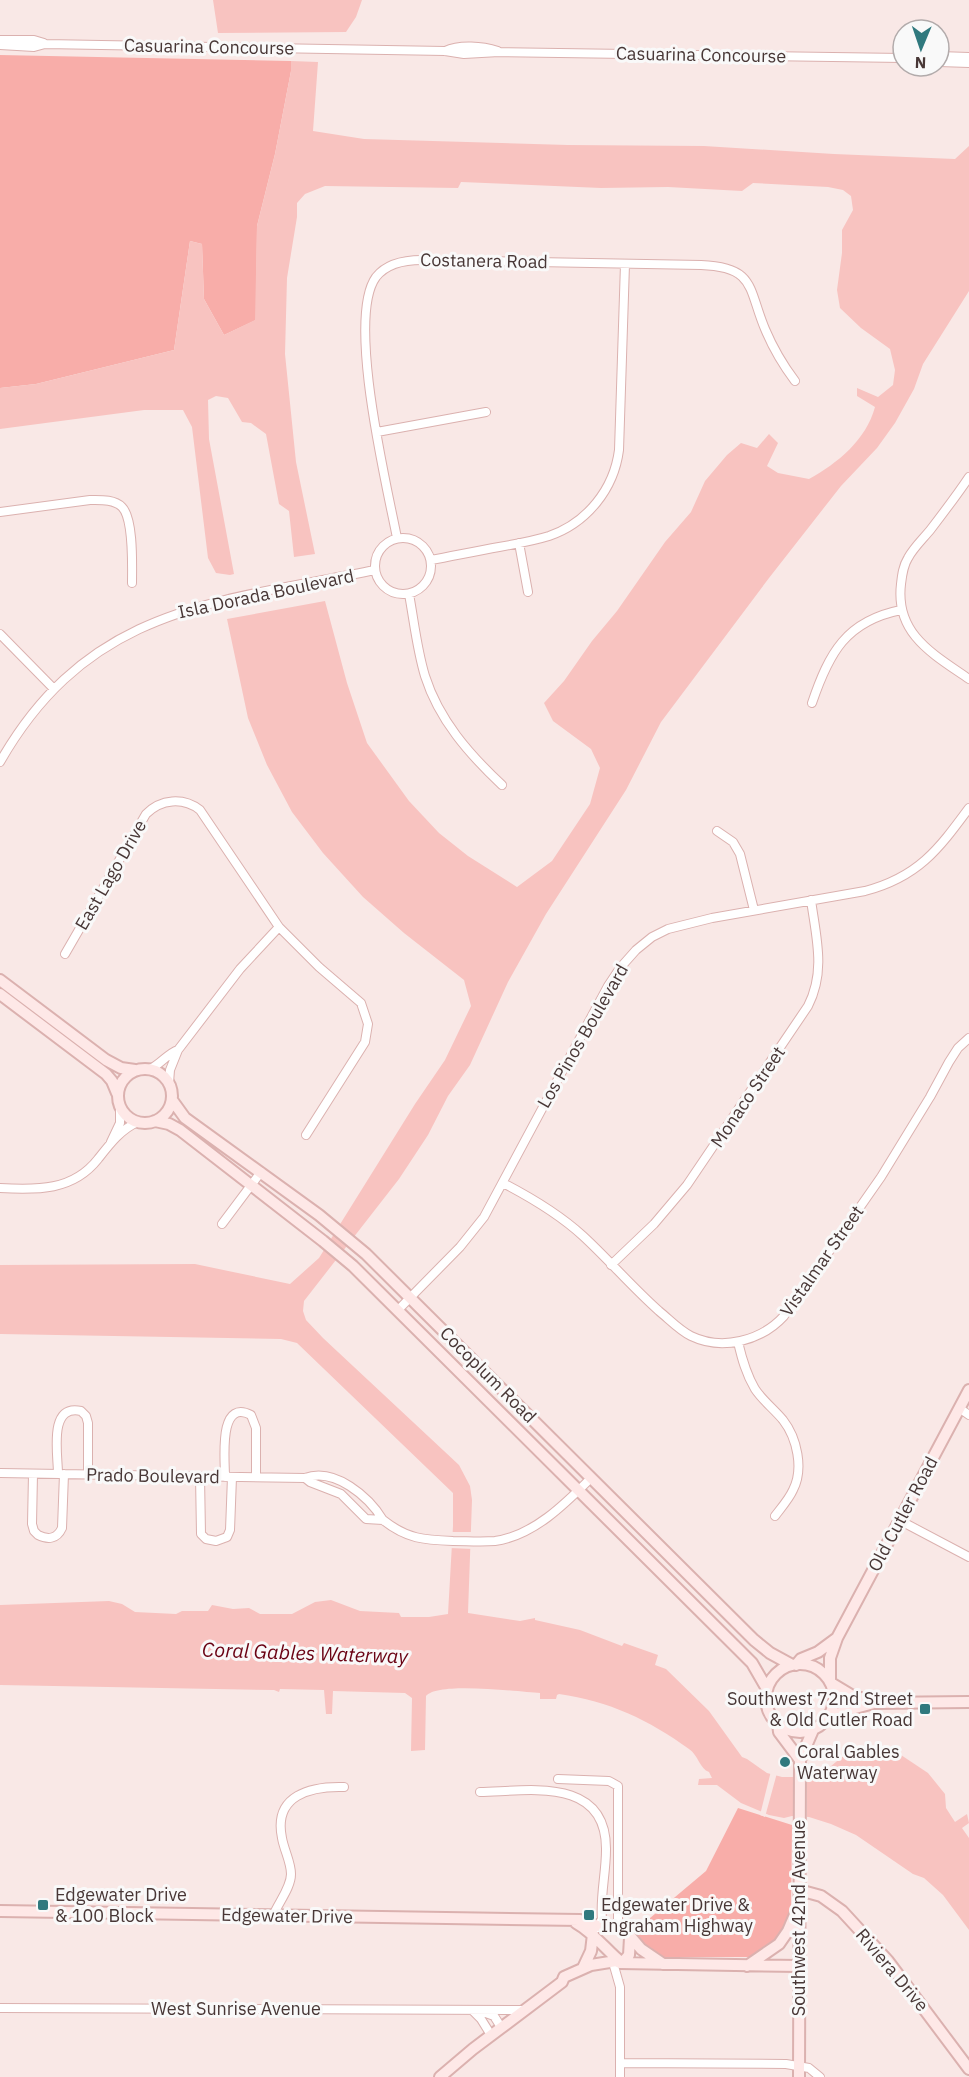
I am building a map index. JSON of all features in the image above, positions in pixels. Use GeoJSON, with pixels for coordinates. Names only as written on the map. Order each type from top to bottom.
{"type":"FeatureCollection","features":[{"type":"Feature","properties":{"kind":"street","name":"Casuarina Concourse"},"geometry":{"type":"LineString","coordinates":[[0,40],[34,40],[45,44]]}},
{"type":"Feature","properties":{"kind":"street","name":"Casuarina Concourse"},"geometry":{"type":"LineString","coordinates":[[0,45],[445,51],[471,47],[499,52],[891,58]]}},
{"type":"Feature","properties":{"kind":"street"},"geometry":{"type":"LineString","coordinates":[[951,56],[969,57]]}},
{"type":"Feature","properties":{"kind":"street"},"geometry":{"type":"LineString","coordinates":[[951,62],[969,63]]}},
{"type":"Feature","properties":{"kind":"street","name":"Costanera Road"},"geometry":{"type":"LineString","coordinates":[[397,538],[367,375],[366,307],[374,280],[389,266],[412,260],[709,265],[725,268],[740,276],[754,292],[768,335],[781,361],[795,381]]}},
{"type":"Feature","properties":{"kind":"street"},"geometry":{"type":"LineString","coordinates":[[430,561],[548,537],[575,523],[594,506],[615,473],[619,450],[625,264]]}},
{"type":"Feature","properties":{"kind":"street"},"geometry":{"type":"LineString","coordinates":[[377,432],[486,412]]}},
{"type":"Feature","properties":{"kind":"street"},"geometry":{"type":"LineString","coordinates":[[969,477],[906,560],[900,591],[901,610],[910,630],[932,653],[969,679]]}},
{"type":"Feature","properties":{"kind":"street"},"geometry":{"type":"LineString","coordinates":[[0,512],[90,500],[117,503],[127,516],[132,583]]}},
{"type":"Feature","properties":{"kind":"street"},"geometry":{"type":"LineString","coordinates":[[397,538],[415,540],[423,546],[430,561],[431,570],[428,578],[417,591],[409,594],[400,594],[383,587],[374,563],[379,550],[397,538]]}},
{"type":"Feature","properties":{"kind":"street"},"geometry":{"type":"LineString","coordinates":[[519,543],[528,592]]}},
{"type":"Feature","properties":{"kind":"street","name":"Isla Dorada Boulevard"},"geometry":{"type":"LineString","coordinates":[[0,762],[25,722],[54,689],[103,648],[131,632],[163,618],[231,598],[375,570]]}},
{"type":"Feature","properties":{"kind":"street"},"geometry":{"type":"LineString","coordinates":[[409,594],[425,675],[438,705],[458,740],[502,785]]}},
{"type":"Feature","properties":{"kind":"street"},"geometry":{"type":"LineString","coordinates":[[812,704],[824,670],[849,633],[871,619],[901,610]]}},
{"type":"Feature","properties":{"kind":"street"},"geometry":{"type":"LineString","coordinates":[[0,633],[54,689]]}},
{"type":"Feature","properties":{"kind":"street","name":"East Lago Drive"},"geometry":{"type":"LineString","coordinates":[[65,954],[141,820],[151,809],[168,801],[185,802],[196,807],[204,814],[279,927],[319,967],[357,1000],[368,1019],[368,1033],[365,1042],[306,1135]]}},
{"type":"Feature","properties":{"kind":"street","name":"Los Pinos Boulevard"},"geometry":{"type":"LineString","coordinates":[[398,1310],[467,1239],[484,1216],[608,986],[631,955],[652,937],[691,922],[871,889],[907,874],[938,849],[969,808]]}},
{"type":"Feature","properties":{"kind":"street"},"geometry":{"type":"LineString","coordinates":[[717,831],[733,842],[740,854],[753,910]]}},
{"type":"Feature","properties":{"kind":"street","name":"Monaco Street"},"geometry":{"type":"LineString","coordinates":[[611,1265],[654,1224],[687,1185],[808,1006],[816,986],[819,964],[811,900]]}},
{"type":"Feature","properties":{"kind":"street"},"geometry":{"type":"LineString","coordinates":[[155,1121],[166,1113],[172,1100],[169,1083],[170,1070],[178,1050],[243,964],[279,927]]}},
{"type":"Feature","properties":{"kind":"street"},"geometry":{"type":"LineString","coordinates":[[0,980],[106,1060],[122,1068],[150,1069],[178,1050]]}},
{"type":"Feature","properties":{"kind":"street"},"geometry":{"type":"LineString","coordinates":[[0,994],[106,1074],[112,1081],[118,1094],[120,1123],[111,1142]]}},
{"type":"Feature","properties":{"kind":"street","name":"Vistalmar Street"},"geometry":{"type":"LineString","coordinates":[[503,1183],[537,1201],[564,1220],[665,1316],[691,1336],[716,1342],[738,1342],[766,1331],[784,1316],[881,1177],[927,1103],[949,1062],[958,1048],[969,1038]]}},
{"type":"Feature","properties":{"kind":"street"},"geometry":{"type":"LineString","coordinates":[[150,1069],[164,1076],[169,1083]]}},
{"type":"Feature","properties":{"kind":"street"},"geometry":{"type":"LineString","coordinates":[[118,1094],[123,1080],[135,1070]]}},
{"type":"Feature","properties":{"kind":"street","name":"Cocoplum Road"},"geometry":{"type":"LineString","coordinates":[[172,1100],[185,1118],[336,1228],[366,1254],[754,1640],[765,1650],[794,1665]]}},
{"type":"Feature","properties":{"kind":"street"},"geometry":{"type":"LineString","coordinates":[[120,1107],[124,1114],[138,1122]]}},
{"type":"Feature","properties":{"kind":"street","name":"Cocoplum Road"},"geometry":{"type":"LineString","coordinates":[[138,1122],[155,1121],[169,1124],[180,1130],[353,1266],[749,1660],[767,1689]]}},
{"type":"Feature","properties":{"kind":"street"},"geometry":{"type":"LineString","coordinates":[[0,1188],[39,1190],[62,1185],[91,1167],[111,1142],[127,1127],[138,1122]]}},
{"type":"Feature","properties":{"kind":"street"},"geometry":{"type":"LineString","coordinates":[[222,1224],[261,1172]]}},
{"type":"Feature","properties":{"kind":"street"},"geometry":{"type":"LineString","coordinates":[[738,1342],[751,1382],[761,1397],[785,1422],[791,1432],[796,1451],[798,1467],[795,1484],[775,1516]]}},
{"type":"Feature","properties":{"kind":"street","name":"Old Cutler Road"},"geometry":{"type":"LineString","coordinates":[[831,1683],[830,1659],[837,1638],[969,1390]]}},
{"type":"Feature","properties":{"kind":"street"},"geometry":{"type":"LineString","coordinates":[[959,1408],[969,1415]]}},
{"type":"Feature","properties":{"kind":"street"},"geometry":{"type":"LineString","coordinates":[[33,1474],[33,1527],[38,1535],[48,1539],[58,1535],[62,1528],[59,1420],[65,1412],[81,1411],[88,1419],[88,1474]]}},
{"type":"Feature","properties":{"kind":"street"},"geometry":{"type":"LineString","coordinates":[[200,1476],[201,1534],[206,1539],[216,1541],[227,1537],[230,1530],[227,1423],[233,1415],[240,1412],[251,1415],[256,1424],[256,1477]]}},
{"type":"Feature","properties":{"kind":"street","name":"Prado Boulevard"},"geometry":{"type":"LineString","coordinates":[[0,1473],[320,1477],[343,1482],[374,1506],[383,1520],[402,1533],[421,1539],[486,1541],[502,1539],[524,1531],[554,1512],[591,1478]]}},
{"type":"Feature","properties":{"kind":"street","name":"Prado Boulevard"},"geometry":{"type":"LineString","coordinates":[[305,1478],[340,1494],[366,1520],[383,1520]]}},
{"type":"Feature","properties":{"kind":"street"},"geometry":{"type":"LineString","coordinates":[[899,1520],[969,1557]]}},
{"type":"Feature","properties":{"kind":"street","name":"Old Cutler Road"},"geometry":{"type":"LineString","coordinates":[[794,1665],[837,1638]]}},
{"type":"Feature","properties":{"kind":"street"},"geometry":{"type":"LineString","coordinates":[[874,1703],[850,1695],[831,1683],[817,1669],[794,1665],[777,1673],[767,1689],[769,1713],[778,1724],[797,1732],[813,1730],[844,1711],[874,1703],[969,1702]]}},
{"type":"Feature","properties":{"kind":"street"},"geometry":{"type":"LineString","coordinates":[[826,1720],[832,1711],[834,1701],[831,1683]]}},
{"type":"Feature","properties":{"kind":"street"},"geometry":{"type":"LineString","coordinates":[[778,1724],[779,1732],[800,1765]]}},
{"type":"Feature","properties":{"kind":"street","name":"Southwest 42nd Avenue"},"geometry":{"type":"LineString","coordinates":[[799,2071],[800,1765],[813,1730]]}},
{"type":"Feature","properties":{"kind":"street"},"geometry":{"type":"LineString","coordinates":[[558,1779],[609,1781],[618,1786],[602,1934],[603,1946]]}},
{"type":"Feature","properties":{"kind":"street"},"geometry":{"type":"LineString","coordinates":[[273,1916],[291,1877],[290,1863],[280,1830],[280,1823],[286,1808],[308,1790],[321,1787],[344,1787]]}},
{"type":"Feature","properties":{"kind":"street"},"geometry":{"type":"LineString","coordinates":[[480,1792],[561,1792],[580,1798],[593,1808],[601,1822],[606,1840],[604,1927],[583,1968]]}},
{"type":"Feature","properties":{"kind":"street","name":"Riviera Drive"},"geometry":{"type":"LineString","coordinates":[[799,1890],[824,1897],[842,1911],[888,1961],[969,2069]]}},
{"type":"Feature","properties":{"kind":"street"},"geometry":{"type":"LineString","coordinates":[[747,1966],[779,1944],[799,1907]]}},
{"type":"Feature","properties":{"kind":"street","name":"Edgewater Drive"},"geometry":{"type":"LineString","coordinates":[[0,1911],[573,1921],[604,1927],[603,1946],[619,1964]]}},
{"type":"Feature","properties":{"kind":"street"},"geometry":{"type":"LineString","coordinates":[[604,1927],[627,1930],[630,1938],[629,1954],[619,1964],[620,2077]]}},
{"type":"Feature","properties":{"kind":"street"},"geometry":{"type":"LineString","coordinates":[[630,1938],[663,1964]]}},
{"type":"Feature","properties":{"kind":"street"},"geometry":{"type":"LineString","coordinates":[[440,2077],[501,2027],[562,1982],[564,1977],[583,1968],[608,1961],[616,1961],[619,1964]]}},
{"type":"Feature","properties":{"kind":"street"},"geometry":{"type":"LineString","coordinates":[[562,1982],[567,1982],[590,1971],[619,1964],[799,1966]]}},
{"type":"Feature","properties":{"kind":"street","name":"West Sunrise Avenue"},"geometry":{"type":"LineString","coordinates":[[0,2008],[524,2010]]}},
{"type":"Feature","properties":{"kind":"street"},"geometry":{"type":"LineString","coordinates":[[476,2011],[494,2016],[501,2027]]}},
{"type":"Feature","properties":{"kind":"street"},"geometry":{"type":"LineString","coordinates":[[476,2011],[491,2035]]}},
{"type":"Feature","properties":{"kind":"street"},"geometry":{"type":"LineString","coordinates":[[620,2063],[799,2071],[812,2069],[820,2077]]}},
{"type":"Feature","properties":{"kind":"shaded area"},"geometry":{"type":"Polygon","coordinates":[[[0,55],[291,61],[275,154],[257,226],[256,320],[224,335],[204,299],[202,244],[190,241],[174,350],[36,384],[0,388],[0,55]]]}},
{"type":"Feature","properties":{"kind":"shaded area"},"geometry":{"type":"Polygon","coordinates":[[[738,1808],[792,1825],[791,1910],[787,1925],[776,1943],[751,1957],[662,1957],[648,1950],[637,1938],[637,1929],[706,1871],[738,1808]]]}},
{"type":"Feature","properties":{"kind":"water"},"geometry":{"type":"Polygon","coordinates":[[[213,0],[362,0],[356,17],[346,32],[218,33],[213,0]]]}},
{"type":"Feature","properties":{"kind":"water"},"geometry":{"type":"Polygon","coordinates":[[[291,61],[318,62],[313,131],[364,139],[704,146],[955,159],[969,146],[969,291],[923,364],[914,389],[895,423],[877,448],[841,486],[769,578],[661,722],[626,790],[546,914],[508,982],[470,1065],[448,1096],[428,1135],[399,1179],[304,1301],[303,1311],[306,1320],[323,1338],[459,1465],[470,1486],[472,1500],[468,1613],[520,1621],[535,1618],[535,1620],[580,1630],[622,1646],[624,1643],[658,1655],[655,1665],[666,1669],[709,1711],[742,1757],[767,1773],[782,1777],[809,1777],[825,1771],[842,1757],[870,1751],[898,1753],[928,1773],[945,1794],[946,1808],[955,1822],[967,1814],[969,1823],[962,1828],[969,1838],[969,1930],[943,1895],[924,1878],[913,1874],[856,1835],[809,1817],[784,1818],[769,1815],[741,1803],[717,1785],[698,1785],[699,1779],[712,1778],[689,1749],[659,1729],[628,1713],[595,1701],[559,1694],[556,1699],[540,1699],[540,1693],[462,1688],[433,1692],[426,1696],[425,1750],[411,1751],[412,1698],[405,1693],[333,1691],[332,1714],[326,1714],[324,1690],[280,1689],[279,1692],[274,1690],[0,1685],[0,1605],[109,1601],[122,1604],[135,1612],[176,1614],[182,1611],[208,1611],[212,1605],[233,1609],[249,1608],[260,1614],[292,1614],[315,1602],[331,1600],[360,1611],[399,1613],[401,1617],[448,1614],[453,1493],[297,1343],[281,1339],[0,1334],[0,1265],[195,1264],[290,1284],[319,1258],[445,1060],[471,1006],[464,980],[363,897],[323,853],[292,812],[267,765],[248,718],[227,619],[325,601],[347,683],[367,743],[409,801],[439,833],[468,856],[517,887],[552,861],[590,804],[600,768],[591,749],[553,721],[544,703],[564,681],[665,542],[691,512],[705,481],[727,455],[741,443],[757,448],[769,434],[778,443],[767,466],[778,473],[809,479],[830,466],[850,449],[871,419],[875,407],[857,396],[857,388],[878,397],[893,385],[895,370],[890,349],[861,328],[840,308],[837,290],[842,253],[842,230],[853,210],[851,196],[843,190],[828,187],[753,183],[742,191],[461,182],[458,188],[325,186],[305,194],[297,203],[297,217],[287,278],[285,354],[296,462],[315,554],[294,557],[289,511],[279,504],[266,434],[251,423],[242,422],[228,398],[216,396],[208,400],[209,439],[234,574],[216,573],[208,558],[192,427],[183,410],[144,410],[0,429],[0,388],[36,384],[174,350],[190,241],[202,244],[204,299],[224,335],[255,320],[257,226],[275,154],[291,61]]]}},
{"type":"Feature","properties":{"kind":"pier"},"geometry":{"type":"Polygon","coordinates":[[[450,1532],[475,1532],[474,1549],[449,1548],[450,1532]]]}},
{"type":"Feature","properties":{"kind":"pier"},"geometry":{"type":"Polygon","coordinates":[[[771,1771],[777,1773],[765,1817],[760,1815],[771,1771]]]}},
{"type":"Feature","properties":{"kind":"pier"},"geometry":{"type":"Polygon","coordinates":[[[793,1774],[807,1774],[807,1820],[793,1819],[793,1774]]]}},
{"type":"Feature","properties":{"kind":"place","name":"Southwest 72nd Street & Old Cutler Road"},"geometry":{"type":"Point","coordinates":[925,1709]}},
{"type":"Feature","properties":{"kind":"place","name":"Coral Gables Waterway"},"geometry":{"type":"Point","coordinates":[785,1762]}},
{"type":"Feature","properties":{"kind":"place","name":"Edgewater Drive & 100 Block"},"geometry":{"type":"Point","coordinates":[43,1905]}},
{"type":"Feature","properties":{"kind":"place","name":"Edgewater Drive & Ingraham Highway"},"geometry":{"type":"Point","coordinates":[589,1915]}}]}
